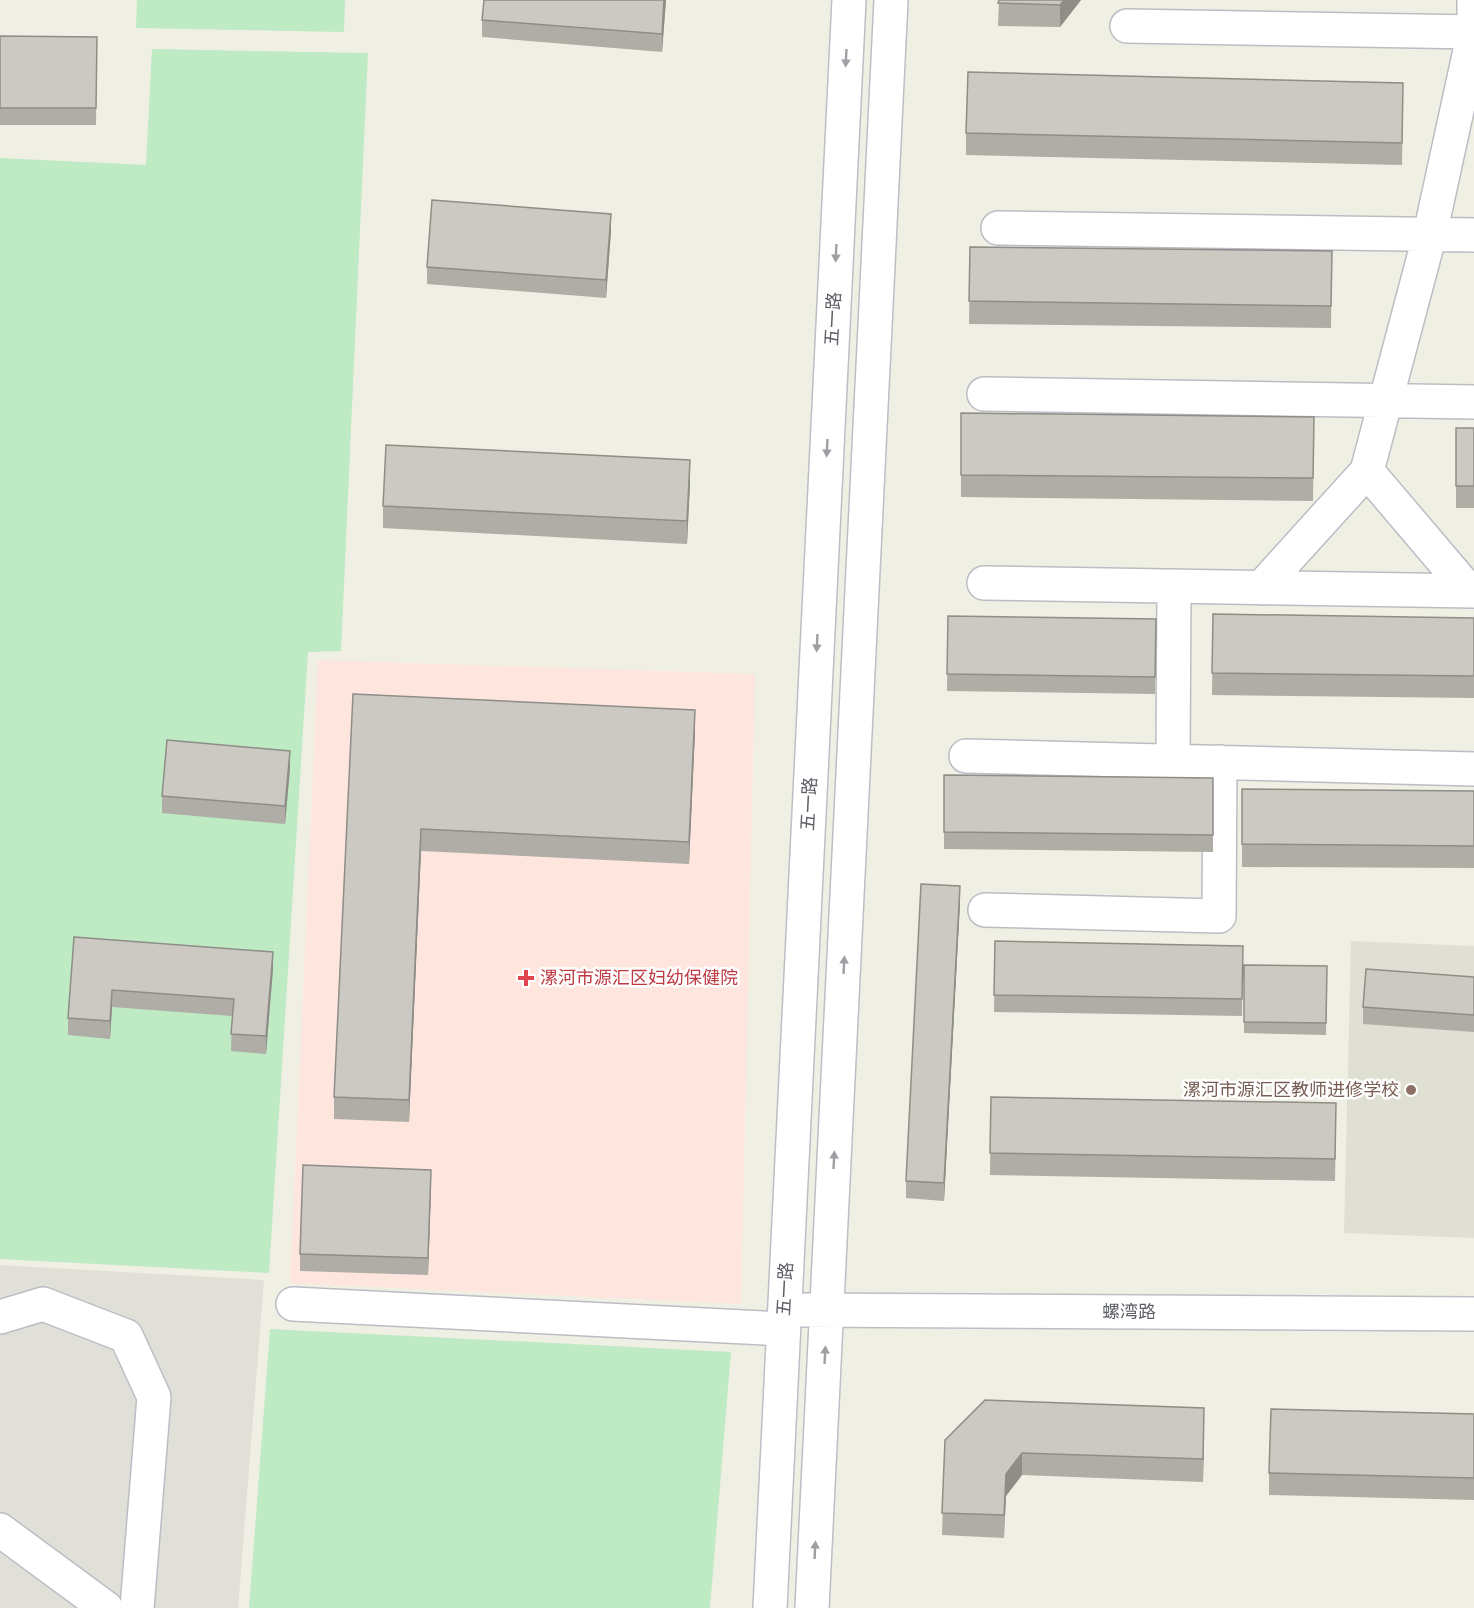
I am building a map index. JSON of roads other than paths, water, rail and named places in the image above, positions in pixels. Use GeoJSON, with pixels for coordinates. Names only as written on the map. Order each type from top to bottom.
{"type":"FeatureCollection","features":[{"type":"Feature","properties":{"kind":"street","name":"五一路"},"geometry":{"type":"LineString","coordinates":[[770,1608],[849,0]]}},
{"type":"Feature","properties":{"kind":"street"},"geometry":{"type":"LineString","coordinates":[[812,1608],[891,0]]}},
{"type":"Feature","properties":{"kind":"street"},"geometry":{"type":"LineString","coordinates":[[1261,588],[1367,471],[1430,234],[1474,32],[1474,0]]}},
{"type":"Feature","properties":{"kind":"street"},"geometry":{"type":"LineString","coordinates":[[1127,26],[1474,32]]}},
{"type":"Feature","properties":{"kind":"street"},"geometry":{"type":"LineString","coordinates":[[998,228],[1474,235]]}},
{"type":"Feature","properties":{"kind":"street"},"geometry":{"type":"LineString","coordinates":[[984,394],[1474,402]]}},
{"type":"Feature","properties":{"kind":"street"},"geometry":{"type":"LineString","coordinates":[[1367,471],[1472,591]]}},
{"type":"Feature","properties":{"kind":"street"},"geometry":{"type":"LineString","coordinates":[[984,583],[1472,591]]}},
{"type":"Feature","properties":{"kind":"street"},"geometry":{"type":"LineString","coordinates":[[1173,762],[1174,586]]}},
{"type":"Feature","properties":{"kind":"street"},"geometry":{"type":"LineString","coordinates":[[966,756],[1474,770]]}},
{"type":"Feature","properties":{"kind":"street"},"geometry":{"type":"LineString","coordinates":[[986,910],[1219,916],[1220,762]]}},
{"type":"Feature","properties":{"kind":"street"},"geometry":{"type":"LineString","coordinates":[[0,1317],[43,1304],[126,1336],[154,1397],[137,1608]]}},
{"type":"Feature","properties":{"kind":"street","name":"螺湾路"},"geometry":{"type":"LineString","coordinates":[[293,1304],[784,1320],[827,1310],[1474,1314]]}},
{"type":"Feature","properties":{"kind":"street"},"geometry":{"type":"LineString","coordinates":[[0,1530],[106,1608]]}},
{"type":"Feature","properties":{"kind":"place","name":"漯河市源汇区妇幼保健院"},"geometry":{"type":"Point","coordinates":[526,978]}},
{"type":"Feature","properties":{"kind":"place","name":"漯河市源汇区教师进修学校"},"geometry":{"type":"Point","coordinates":[1411,1090]}}]}
